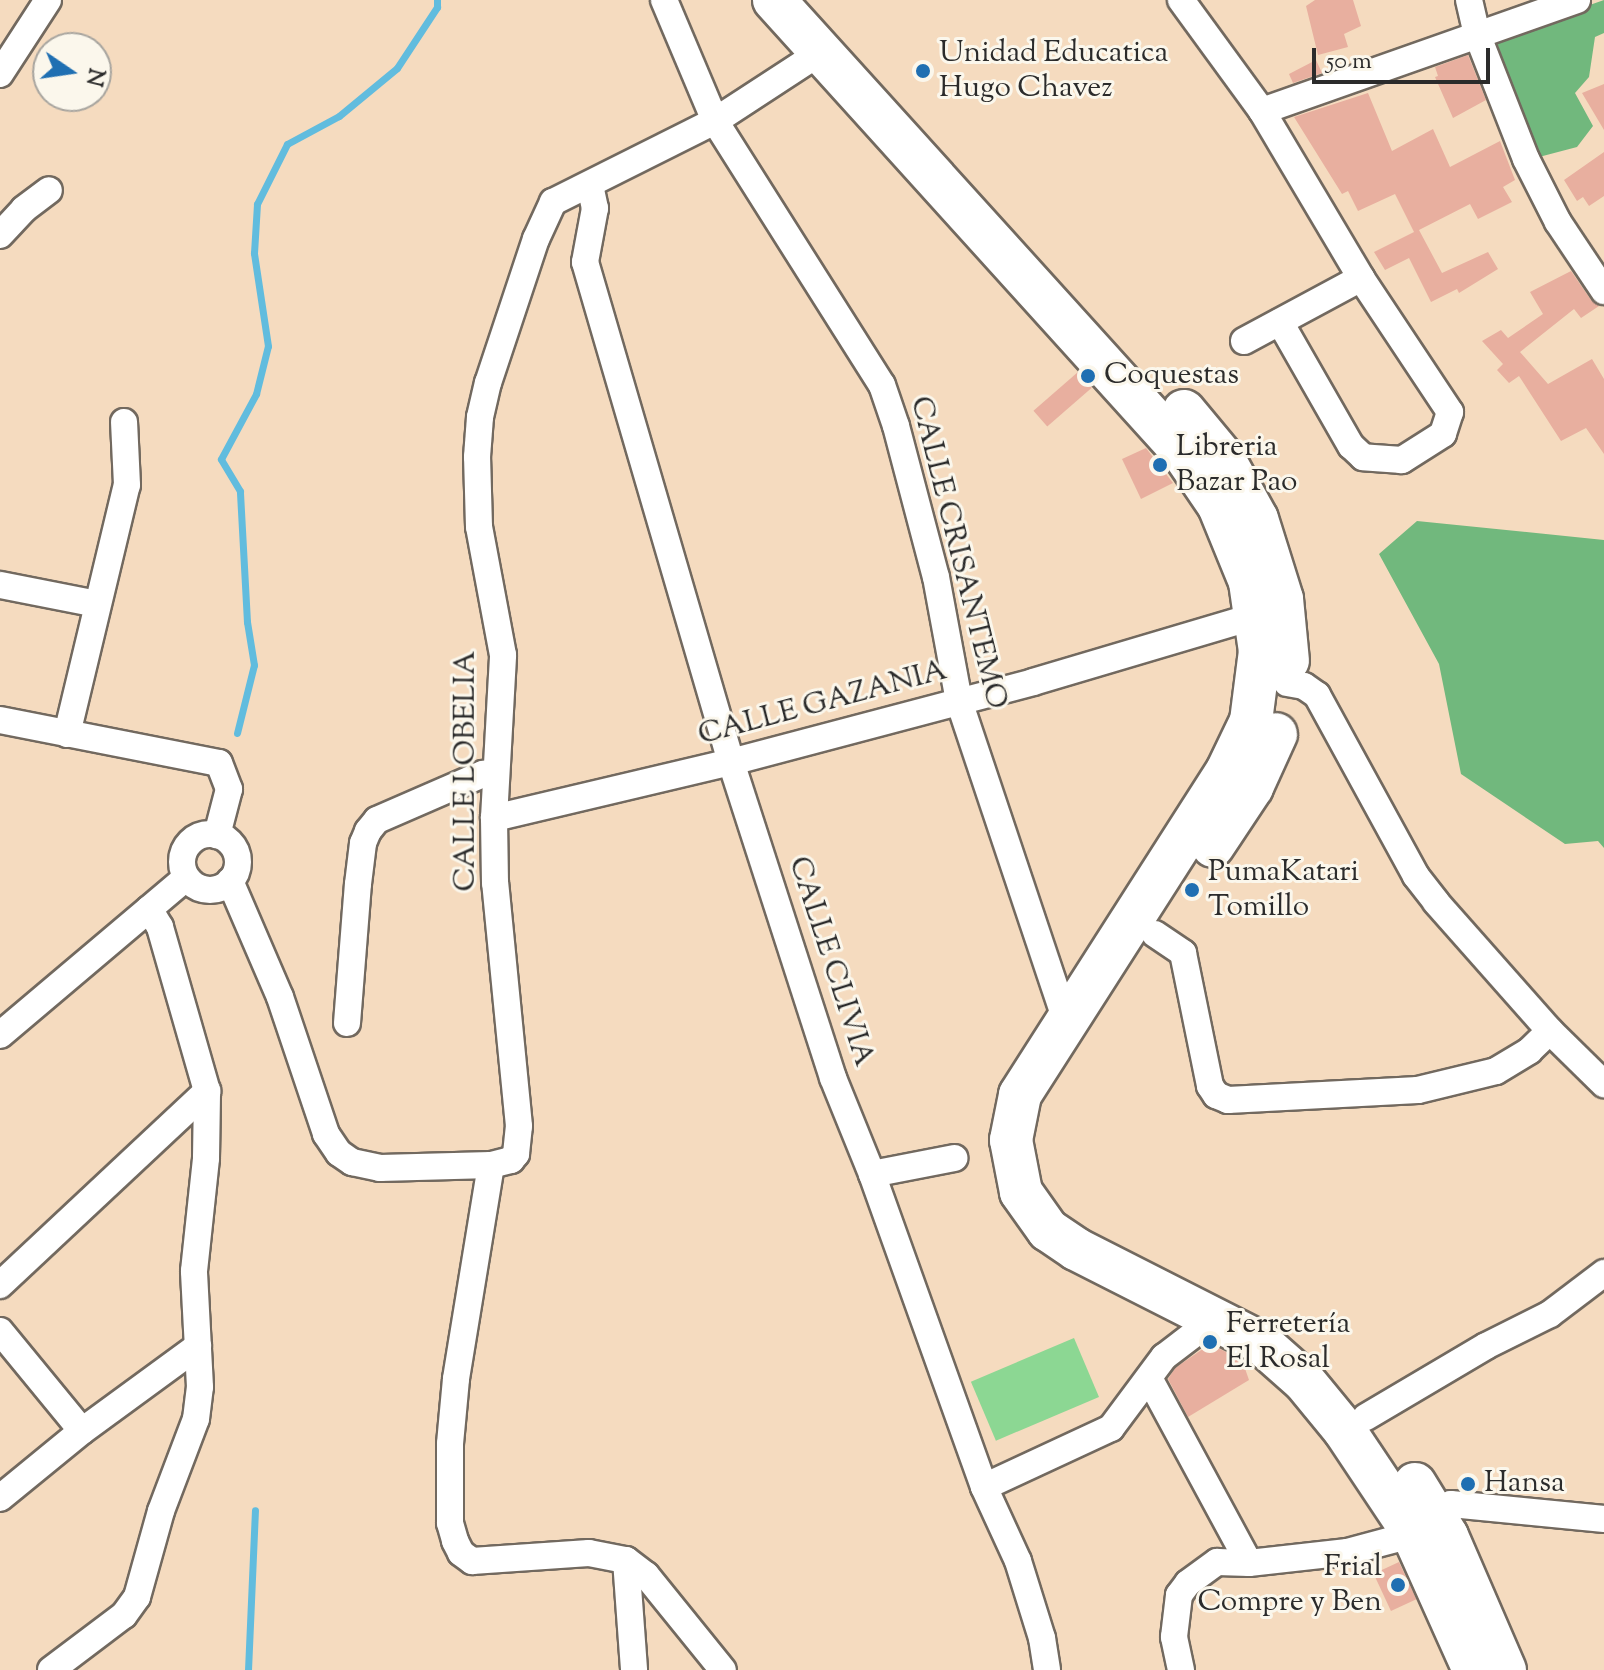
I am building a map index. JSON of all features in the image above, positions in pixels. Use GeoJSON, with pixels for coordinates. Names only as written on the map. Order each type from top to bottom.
{"type":"FeatureCollection","features":[{"type":"Feature","properties":{"kind":"main road"},"geometry":{"type":"LineString","coordinates":[[774,0],[831,43],[1224,459],[1261,530],[1278,579],[1271,627],[1260,651],[1256,698],[1241,743],[1077,1028],[1039,1129],[1043,1171],[1061,1205],[1114,1239],[1265,1313],[1299,1339],[1331,1371],[1356,1424],[1423,1522],[1505,1670]]}},
{"type":"Feature","properties":{"kind":"main road"},"geometry":{"type":"LineString","coordinates":[[811,0],[831,43]]}},
{"type":"Feature","properties":{"kind":"main road"},"geometry":{"type":"LineString","coordinates":[[1271,627],[1287,683],[1281,719],[1252,787],[1155,934],[1020,1095],[1011,1140],[1021,1192],[1048,1230],[1076,1249],[1261,1343],[1356,1424]]}},
{"type":"Feature","properties":{"kind":"main road"},"geometry":{"type":"LineString","coordinates":[[1423,1522],[1474,1670]]}},
{"type":"Feature","properties":{"kind":"street"},"geometry":{"type":"LineString","coordinates":[[0,74],[48,0]]}},
{"type":"Feature","properties":{"kind":"street","name":"CALLE CRISANTEMO"},"geometry":{"type":"LineString","coordinates":[[664,0],[715,121],[882,385],[936,577],[959,701],[1077,1028]]}},
{"type":"Feature","properties":{"kind":"street"},"geometry":{"type":"LineString","coordinates":[[1181,0],[1262,111],[1361,278],[1450,412],[1443,434],[1402,460],[1363,457],[1351,446],[1280,322]]}},
{"type":"Feature","properties":{"kind":"street"},"geometry":{"type":"LineString","coordinates":[[1469,0],[1477,34],[1526,159],[1558,222],[1604,291]]}},
{"type":"Feature","properties":{"kind":"street"},"geometry":{"type":"LineString","coordinates":[[1262,111],[1577,0]]}},
{"type":"Feature","properties":{"kind":"street","name":"CALLE LOBELIA"},"geometry":{"type":"LineString","coordinates":[[491,1165],[511,1160],[516,1154],[519,1126],[495,883],[495,773],[503,655],[479,527],[477,457],[480,417],[488,383],[553,202],[715,121],[831,43]]}},
{"type":"Feature","properties":{"kind":"street","name":"CALLE CLIVIA"},"geometry":{"type":"LineString","coordinates":[[590,185],[595,208],[585,262],[731,762],[833,1078],[872,1174],[984,1487],[1018,1561],[1042,1638],[1047,1670]]}},
{"type":"Feature","properties":{"kind":"street"},"geometry":{"type":"LineString","coordinates":[[0,235],[24,209],[49,190]]}},
{"type":"Feature","properties":{"kind":"street"},"geometry":{"type":"LineString","coordinates":[[1244,341],[1361,278]]}},
{"type":"Feature","properties":{"kind":"street"},"geometry":{"type":"LineString","coordinates":[[67,734],[127,485],[124,422]]}},
{"type":"Feature","properties":{"kind":"street"},"geometry":{"type":"LineString","coordinates":[[0,585],[97,604]]}},
{"type":"Feature","properties":{"kind":"street","name":"CALLE GAZANIA"},"geometry":{"type":"LineString","coordinates":[[494,818],[731,762],[1242,620],[1271,627]]}},
{"type":"Feature","properties":{"kind":"street"},"geometry":{"type":"LineString","coordinates":[[1287,683],[1304,686],[1317,695],[1416,876],[1550,1031],[1604,1084]]}},
{"type":"Feature","properties":{"kind":"street"},"geometry":{"type":"LineString","coordinates":[[0,720],[219,763],[229,789],[217,835]]}},
{"type":"Feature","properties":{"kind":"street"},"geometry":{"type":"LineString","coordinates":[[347,1023],[360,870],[368,831],[377,820],[483,774],[495,773]]}},
{"type":"Feature","properties":{"kind":"street"},"geometry":{"type":"LineString","coordinates":[[230,881],[207,890],[186,878],[182,862],[186,846],[199,836],[217,835],[230,843],[237,858],[230,881],[280,997],[326,1134],[339,1153],[352,1162],[380,1168],[491,1165],[456,1379],[450,1444],[450,1523],[461,1553],[472,1561],[589,1553],[626,1560],[646,1575],[723,1670]]}},
{"type":"Feature","properties":{"kind":"street"},"geometry":{"type":"LineString","coordinates":[[0,1035],[186,878]]}},
{"type":"Feature","properties":{"kind":"street"},"geometry":{"type":"LineString","coordinates":[[51,1670],[124,1615],[137,1597],[161,1511],[196,1419],[200,1387],[194,1271],[206,1158],[207,1091],[160,927],[149,909]]}},
{"type":"Feature","properties":{"kind":"street"},"geometry":{"type":"LineString","coordinates":[[1155,934],[1183,953],[1210,1086],[1216,1095],[1228,1100],[1314,1098],[1418,1090],[1496,1071],[1529,1051],[1550,1031]]}},
{"type":"Feature","properties":{"kind":"street"},"geometry":{"type":"LineString","coordinates":[[0,1285],[207,1091]]}},
{"type":"Feature","properties":{"kind":"street"},"geometry":{"type":"LineString","coordinates":[[872,1174],[954,1158]]}},
{"type":"Feature","properties":{"kind":"street"},"geometry":{"type":"LineString","coordinates":[[1356,1424],[1486,1346],[1550,1314],[1604,1273]]}},
{"type":"Feature","properties":{"kind":"street"},"geometry":{"type":"LineString","coordinates":[[984,1487],[1111,1428],[1164,1357],[1198,1331],[1207,1313]]}},
{"type":"Feature","properties":{"kind":"street"},"geometry":{"type":"LineString","coordinates":[[0,1331],[82,1431]]}},
{"type":"Feature","properties":{"kind":"street"},"geometry":{"type":"LineString","coordinates":[[0,1498],[82,1431],[198,1346]]}},
{"type":"Feature","properties":{"kind":"street"},"geometry":{"type":"LineString","coordinates":[[1149,1378],[1249,1563]]}},
{"type":"Feature","properties":{"kind":"street"},"geometry":{"type":"LineString","coordinates":[[1181,1670],[1174,1637],[1179,1595],[1188,1583],[1217,1562],[1249,1563],[1347,1552],[1396,1539],[1451,1504],[1604,1519]]}},
{"type":"Feature","properties":{"kind":"street"},"geometry":{"type":"LineString","coordinates":[[626,1560],[634,1670]]}},
{"type":"Feature","properties":{"kind":"green space"},"geometry":{"type":"Polygon","coordinates":[[[1604,0],[1604,33],[1595,37],[1589,77],[1575,93],[1593,126],[1577,147],[1539,157],[1495,38],[1604,0]]]}},
{"type":"Feature","properties":{"kind":"green space"},"geometry":{"type":"Polygon","coordinates":[[[1417,521],[1604,540],[1604,848],[1598,841],[1565,844],[1461,774],[1439,664],[1379,554],[1417,521]]]}},
{"type":"Feature","properties":{"kind":"green space"},"geometry":{"type":"Polygon","coordinates":[[[1074,1338],[1099,1397],[996,1441],[971,1382],[1074,1338]]]}},
{"type":"Feature","properties":{"kind":"building"},"geometry":{"type":"Polygon","coordinates":[[[1315,0],[1353,0],[1361,26],[1344,34],[1348,47],[1318,55],[1306,6],[1315,0]]]}},
{"type":"Feature","properties":{"kind":"building"},"geometry":{"type":"Polygon","coordinates":[[[1468,55],[1486,100],[1453,118],[1435,77],[1438,76],[1435,67],[1468,55]]]}},
{"type":"Feature","properties":{"kind":"building"},"geometry":{"type":"Polygon","coordinates":[[[1316,60],[1322,73],[1293,83],[1289,74],[1316,60]]]}},
{"type":"Feature","properties":{"kind":"building"},"geometry":{"type":"Polygon","coordinates":[[[1604,84],[1604,130],[1582,93],[1604,84]]]}},
{"type":"Feature","properties":{"kind":"building"},"geometry":{"type":"Polygon","coordinates":[[[1368,93],[1392,151],[1433,129],[1450,167],[1500,141],[1515,180],[1503,187],[1512,202],[1478,219],[1470,204],[1419,230],[1442,273],[1488,252],[1498,269],[1459,293],[1457,289],[1431,302],[1409,258],[1385,270],[1374,252],[1414,232],[1395,194],[1358,211],[1348,191],[1342,194],[1294,117],[1368,93]]]}},
{"type":"Feature","properties":{"kind":"building"},"geometry":{"type":"Polygon","coordinates":[[[1604,152],[1604,196],[1589,206],[1583,197],[1577,201],[1564,180],[1604,152]]]}},
{"type":"Feature","properties":{"kind":"building"},"geometry":{"type":"Polygon","coordinates":[[[1571,271],[1591,300],[1599,306],[1581,318],[1574,309],[1520,352],[1548,384],[1592,359],[1604,379],[1604,454],[1586,428],[1561,441],[1519,376],[1509,383],[1497,370],[1503,364],[1482,341],[1501,330],[1508,338],[1543,314],[1530,292],[1571,271]]]}},
{"type":"Feature","properties":{"kind":"building"},"geometry":{"type":"Polygon","coordinates":[[[1078,372],[1092,388],[1047,427],[1033,411],[1078,372]]]}},
{"type":"Feature","properties":{"kind":"building"},"geometry":{"type":"Polygon","coordinates":[[[1146,448],[1173,483],[1141,499],[1122,459],[1146,448]]]}},
{"type":"Feature","properties":{"kind":"building"},"geometry":{"type":"Polygon","coordinates":[[[1210,1344],[1242,1360],[1249,1380],[1188,1417],[1168,1379],[1175,1368],[1210,1344]]]}},
{"type":"Feature","properties":{"kind":"building","name":"Frial Compre y Ben"},"geometry":{"type":"Polygon","coordinates":[[[1399,1562],[1416,1599],[1391,1611],[1374,1574],[1399,1562]]]}},
{"type":"Feature","properties":{"kind":"waterway"},"geometry":{"type":"LineString","coordinates":[[237,733],[254,665],[247,622],[240,491],[221,459],[256,394],[268,346],[254,253],[257,204],[287,144],[339,116],[397,68],[437,7],[437,0]]}},
{"type":"Feature","properties":{"kind":"waterway"},"geometry":{"type":"LineString","coordinates":[[248,1670],[255,1510]]}},
{"type":"Feature","properties":{"kind":"place","name":"Unidad Educatica Hugo Chavez"},"geometry":{"type":"Point","coordinates":[923,71]}},
{"type":"Feature","properties":{"kind":"place","name":"Coquestas"},"geometry":{"type":"Point","coordinates":[1088,376]}},
{"type":"Feature","properties":{"kind":"place","name":"Libreria Bazar Pao"},"geometry":{"type":"Point","coordinates":[1160,465]}},
{"type":"Feature","properties":{"kind":"place","name":"PumaKatari Tomillo"},"geometry":{"type":"Point","coordinates":[1192,890]}},
{"type":"Feature","properties":{"kind":"place","name":"Ferretería El Rosal"},"geometry":{"type":"Point","coordinates":[1210,1342]}},
{"type":"Feature","properties":{"kind":"place","name":"Hansa"},"geometry":{"type":"Point","coordinates":[1468,1484]}},
{"type":"Feature","properties":{"kind":"place","name":"Frial Compre y Ben"},"geometry":{"type":"Point","coordinates":[1398,1585]}}]}
